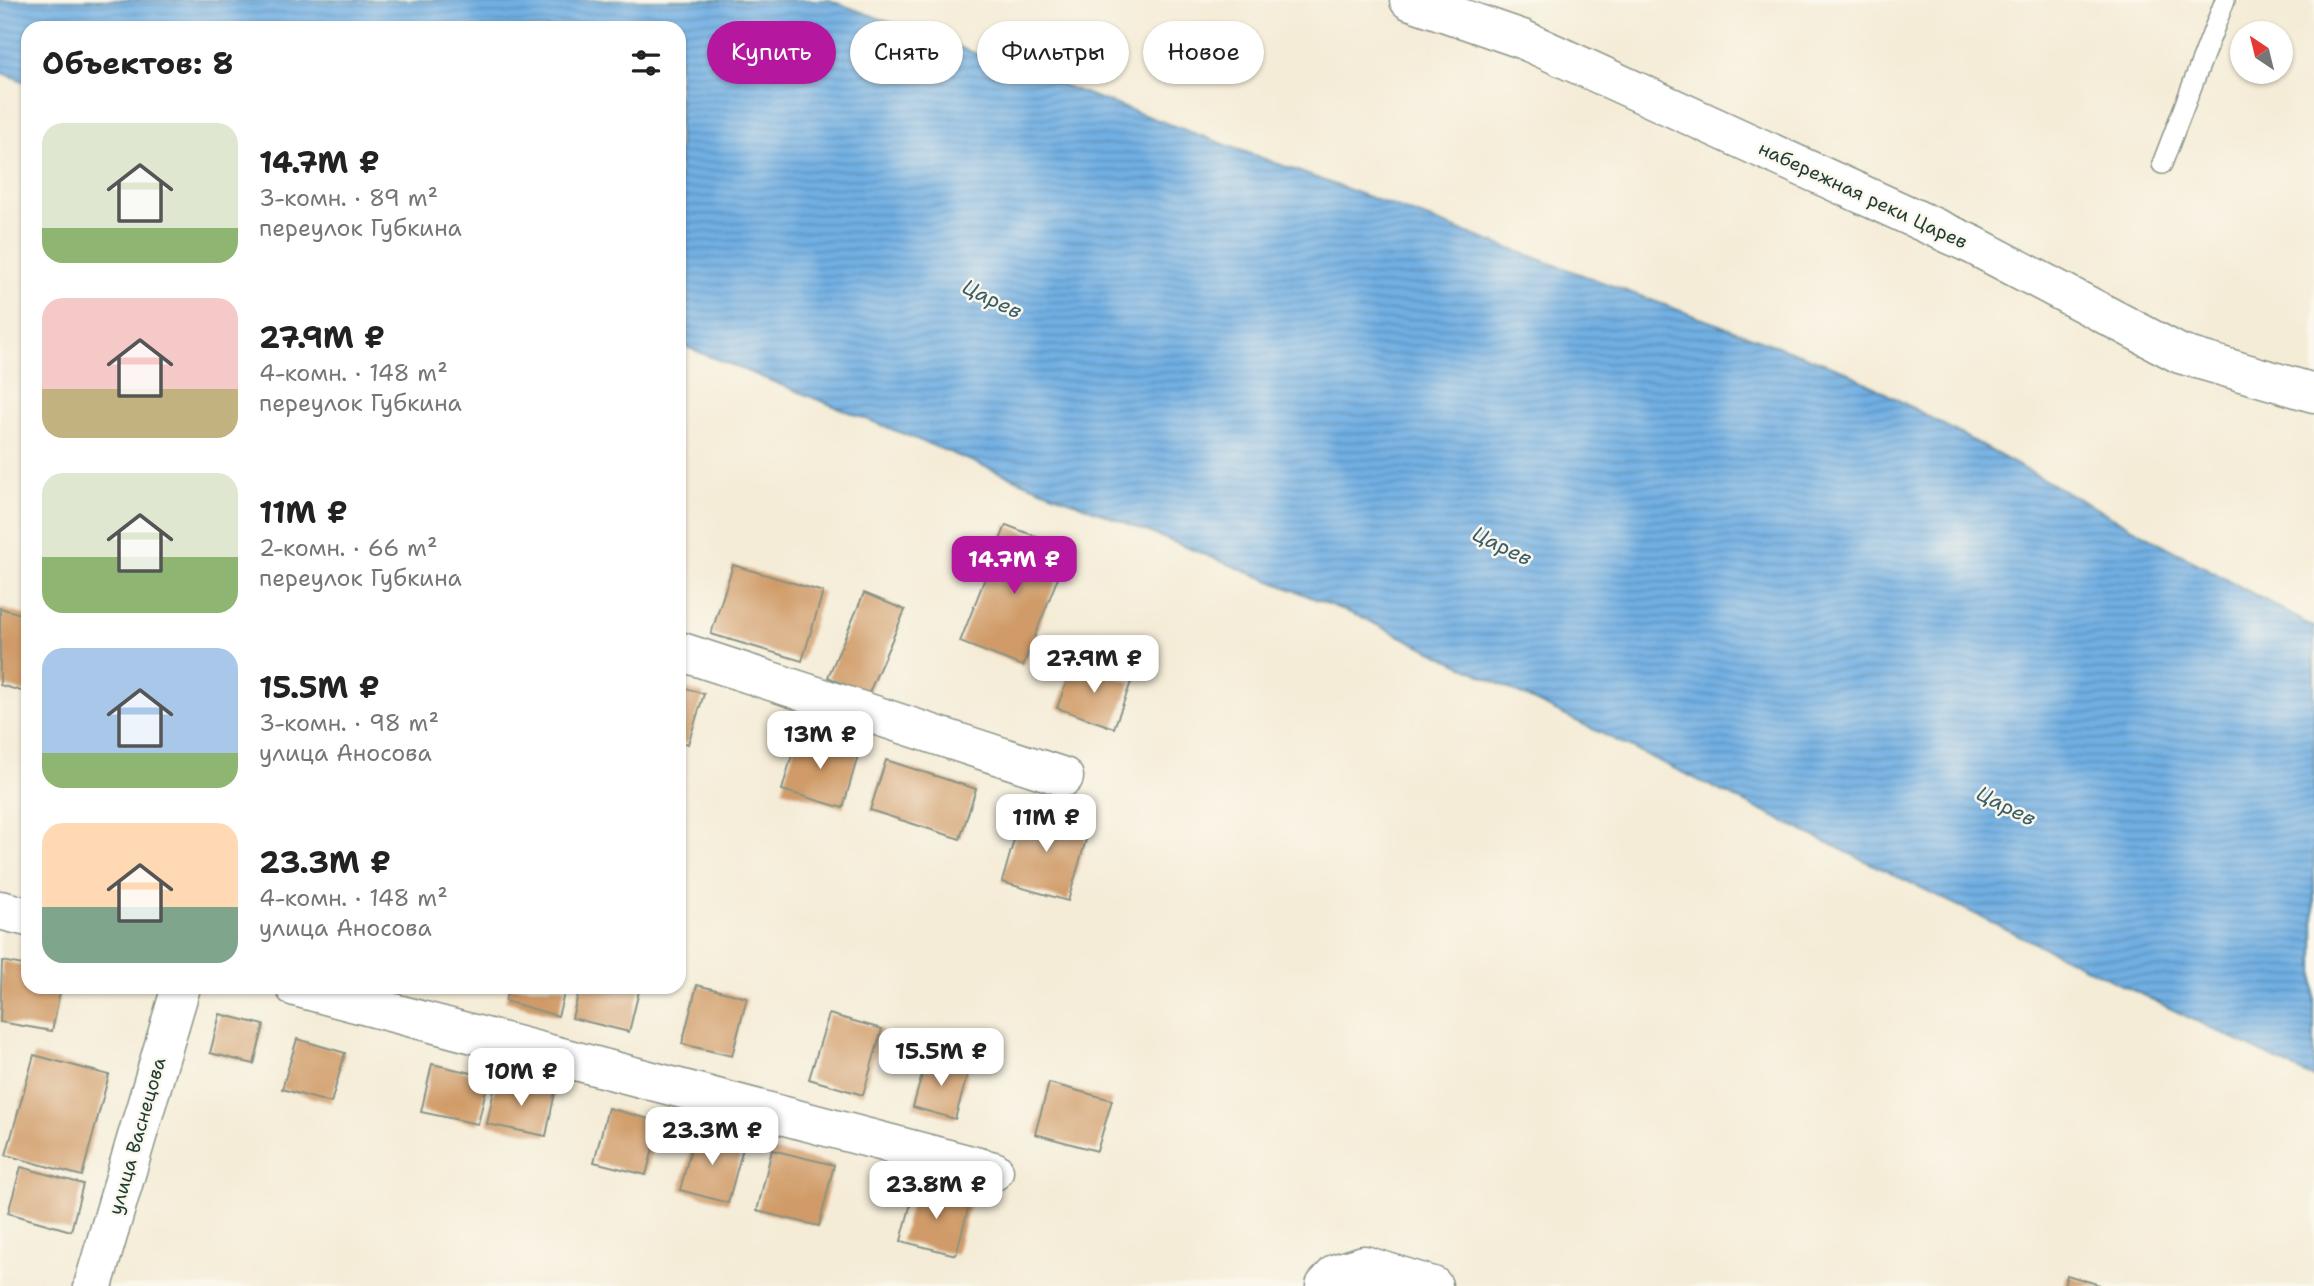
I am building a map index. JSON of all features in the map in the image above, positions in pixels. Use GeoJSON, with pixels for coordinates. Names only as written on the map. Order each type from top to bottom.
{"type":"FeatureCollection","features":[{"type":"Feature","properties":{"kind":"street","name":"набережная реки Царев"},"geometry":{"type":"LineString","coordinates":[[1409,0],[1521,39],[1973,245],[2180,354],[2314,393]]}},
{"type":"Feature","properties":{"kind":"street"},"geometry":{"type":"LineString","coordinates":[[686,653],[1064,777]]}},
{"type":"Feature","properties":{"kind":"street"},"geometry":{"type":"LineString","coordinates":[[0,910],[21,916]]}},
{"type":"Feature","properties":{"kind":"street","name":"улица Васнецова"},"geometry":{"type":"LineString","coordinates":[[93,1286],[179,994]]}},
{"type":"Feature","properties":{"kind":"street"},"geometry":{"type":"LineString","coordinates":[[322,994],[994,1171]]}},
{"type":"Feature","properties":{"kind":"street"},"geometry":{"type":"LineString","coordinates":[[1325,1286],[1337,1273],[1364,1265],[1433,1286]]}},
{"type":"Feature","properties":{"kind":"lane"},"geometry":{"type":"LineString","coordinates":[[2162,164],[2225,0]]}},
{"type":"Feature","properties":{"kind":"water","name":"Царев"},"geometry":{"type":"Polygon","coordinates":[[[0,0],[829,0],[887,21],[850,21],[850,84],[963,84],[963,49],[977,54],[977,84],[1059,84],[1843,370],[2314,627],[2314,1078],[1363,618],[686,347],[686,21],[21,21],[21,80],[0,72],[0,0]]]}},
{"type":"Feature","properties":{"kind":"building"},"geometry":{"type":"Polygon","coordinates":[[[1006,525],[1069,549],[1023,666],[960,642],[1006,525]]]}},
{"type":"Feature","properties":{"kind":"building"},"geometry":{"type":"Polygon","coordinates":[[[733,565],[823,592],[802,661],[711,634],[733,565]]]}},
{"type":"Feature","properties":{"kind":"building"},"geometry":{"type":"Polygon","coordinates":[[[864,593],[905,610],[868,695],[828,677],[864,593]]]}},
{"type":"Feature","properties":{"kind":"building"},"geometry":{"type":"Polygon","coordinates":[[[0,608],[21,614],[21,691],[0,685],[0,608]]]}},
{"type":"Feature","properties":{"kind":"building"},"geometry":{"type":"Polygon","coordinates":[[[1074,662],[1131,682],[1114,728],[1057,708],[1074,662]]]}},
{"type":"Feature","properties":{"kind":"building"},"geometry":{"type":"Polygon","coordinates":[[[686,688],[704,694],[688,744],[686,743],[686,688]]]}},
{"type":"Feature","properties":{"kind":"building"},"geometry":{"type":"Polygon","coordinates":[[[798,734],[859,752],[843,808],[782,790],[798,734]]]}},
{"type":"Feature","properties":{"kind":"building"},"geometry":{"type":"Polygon","coordinates":[[[886,760],[976,789],[960,839],[870,810],[886,760]]]}},
{"type":"Feature","properties":{"kind":"building"},"geometry":{"type":"Polygon","coordinates":[[[1023,808],[1090,826],[1068,901],[1002,882],[1023,808]]]}},
{"type":"Feature","properties":{"kind":"building"},"geometry":{"type":"Polygon","coordinates":[[[2,961],[21,965],[21,994],[60,994],[52,1031],[0,1022],[2,961]]]}},
{"type":"Feature","properties":{"kind":"building"},"geometry":{"type":"Polygon","coordinates":[[[697,985],[747,998],[732,1056],[682,1044],[697,985]]]}},
{"type":"Feature","properties":{"kind":"building"},"geometry":{"type":"Polygon","coordinates":[[[507,994],[564,994],[558,1016],[505,1001],[507,994]]]}},
{"type":"Feature","properties":{"kind":"building"},"geometry":{"type":"Polygon","coordinates":[[[578,994],[638,994],[629,1032],[572,1018],[578,994]]]}},
{"type":"Feature","properties":{"kind":"building"},"geometry":{"type":"Polygon","coordinates":[[[220,1014],[264,1025],[254,1064],[210,1053],[220,1014]]]}},
{"type":"Feature","properties":{"kind":"building"},"geometry":{"type":"Polygon","coordinates":[[[829,1014],[882,1029],[863,1095],[809,1079],[829,1014]]]}},
{"type":"Feature","properties":{"kind":"building"},"geometry":{"type":"Polygon","coordinates":[[[297,1039],[345,1053],[331,1103],[282,1089],[297,1039]]]}},
{"type":"Feature","properties":{"kind":"building"},"geometry":{"type":"Polygon","coordinates":[[[34,1055],[109,1075],[82,1176],[6,1155],[34,1055]]]}},
{"type":"Feature","properties":{"kind":"building"},"geometry":{"type":"Polygon","coordinates":[[[927,1057],[969,1069],[955,1119],[913,1107],[927,1057]]]}},
{"type":"Feature","properties":{"kind":"building"},"geometry":{"type":"Polygon","coordinates":[[[432,1064],[489,1077],[478,1124],[421,1112],[432,1064]]]}},
{"type":"Feature","properties":{"kind":"building"},"geometry":{"type":"Polygon","coordinates":[[[496,1080],[555,1092],[546,1136],[487,1124],[496,1080]]]}},
{"type":"Feature","properties":{"kind":"building"},"geometry":{"type":"Polygon","coordinates":[[[1049,1083],[1112,1100],[1097,1151],[1035,1134],[1049,1083]]]}},
{"type":"Feature","properties":{"kind":"building"},"geometry":{"type":"Polygon","coordinates":[[[608,1108],[660,1122],[646,1175],[594,1162],[608,1108]]]}},
{"type":"Feature","properties":{"kind":"building"},"geometry":{"type":"Polygon","coordinates":[[[696,1130],[744,1144],[728,1203],[680,1190],[696,1130]]]}},
{"type":"Feature","properties":{"kind":"building"},"geometry":{"type":"Polygon","coordinates":[[[772,1150],[834,1165],[819,1226],[757,1211],[772,1150]]]}},
{"type":"Feature","properties":{"kind":"building"},"geometry":{"type":"Polygon","coordinates":[[[21,1167],[83,1184],[71,1231],[8,1213],[21,1167]]]}},
{"type":"Feature","properties":{"kind":"building"},"geometry":{"type":"Polygon","coordinates":[[[915,1188],[970,1201],[956,1255],[901,1241],[915,1188]]]}},
{"type":"Feature","properties":{"kind":"building"},"geometry":{"type":"Polygon","coordinates":[[[2067,1275],[2100,1285],[2100,1286],[2064,1286],[2067,1275]]]}}]}
